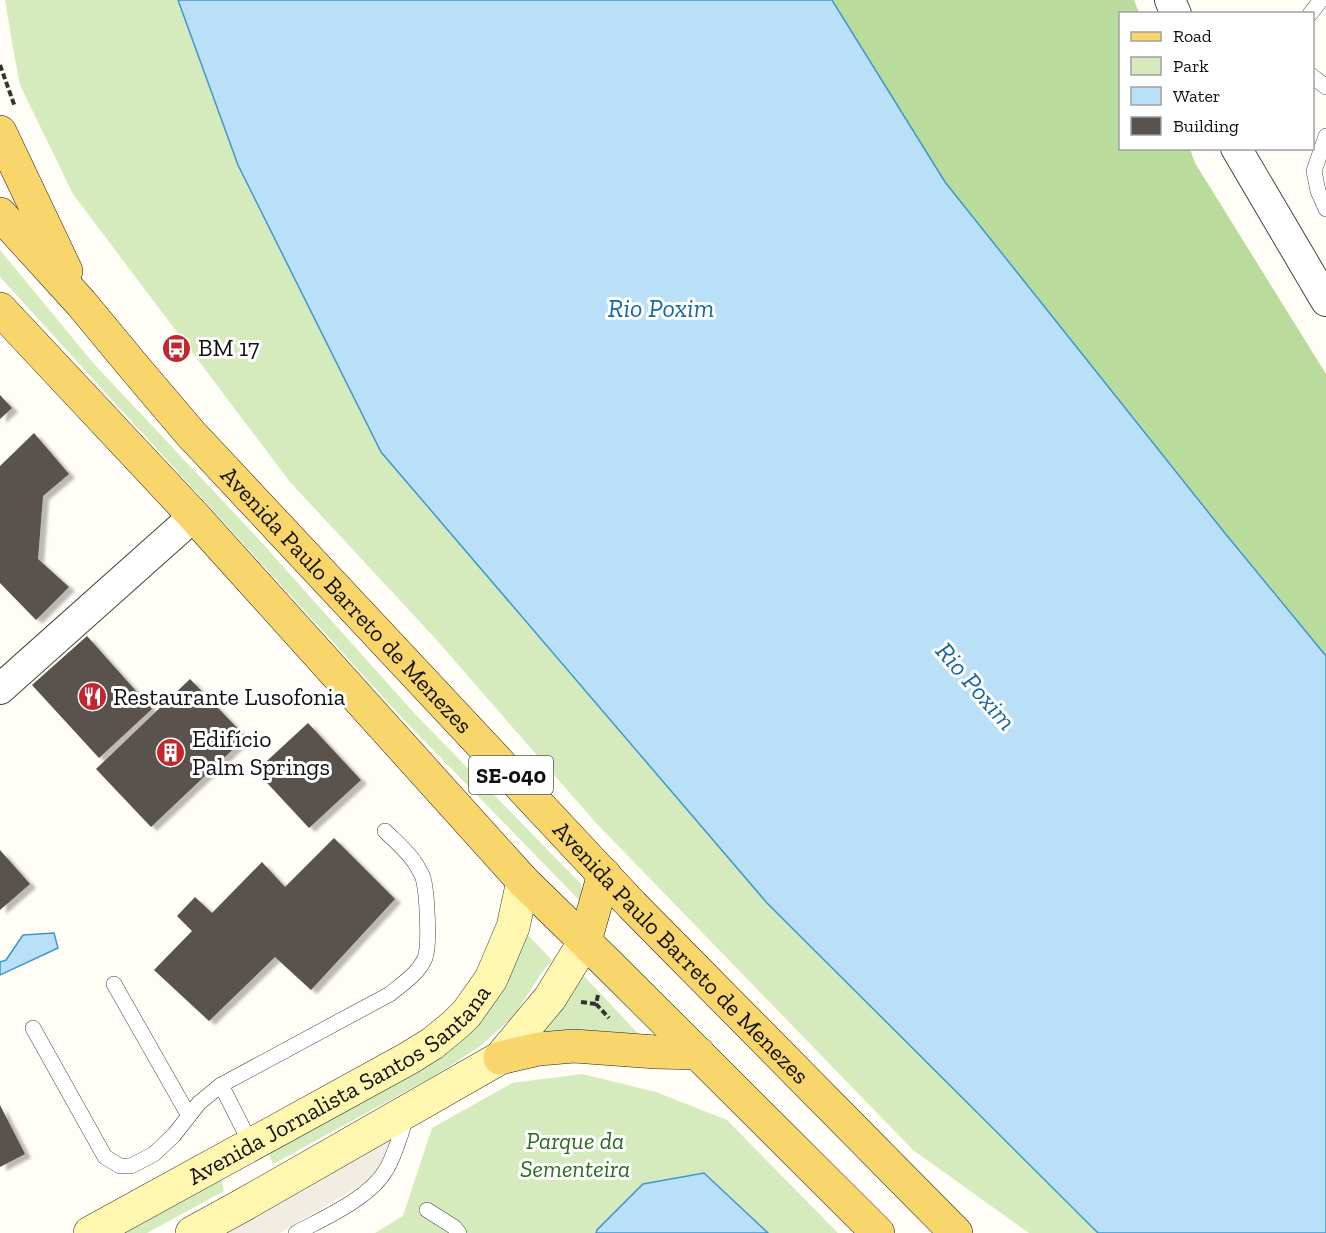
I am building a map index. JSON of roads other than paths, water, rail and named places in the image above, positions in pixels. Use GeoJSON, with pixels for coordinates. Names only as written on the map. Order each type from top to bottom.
{"type":"FeatureCollection","features":[{"type":"Feature","properties":{"kind":"main road"},"geometry":{"type":"LineString","coordinates":[[0,132],[81,303]]}},
{"type":"Feature","properties":{"kind":"main road","name":"Avenida Paulo Barreto de Menezes"},"geometry":{"type":"LineString","coordinates":[[0,214],[81,303],[191,434],[632,905],[956,1233]]}},
{"type":"Feature","properties":{"kind":"main road","name":"SE-040"},"geometry":{"type":"LineString","coordinates":[[0,309],[194,516],[523,881],[878,1233]]}},
{"type":"Feature","properties":{"kind":"main road"},"geometry":{"type":"LineString","coordinates":[[500,1058],[550,998],[585,941],[604,874]]}},
{"type":"Feature","properties":{"kind":"main road","name":"Avenida Jornalista Santos Santana"},"geometry":{"type":"LineString","coordinates":[[90,1233],[410,1058],[433,1043],[467,1012],[490,979],[513,927],[523,881]]}},
{"type":"Feature","properties":{"kind":"main road"},"geometry":{"type":"LineString","coordinates":[[500,1058],[539,1049],[574,1046],[698,1053]]}},
{"type":"Feature","properties":{"kind":"main road","name":"Avenida Jornalista Santos Santana"},"geometry":{"type":"LineString","coordinates":[[192,1233],[500,1058]]}},
{"type":"Feature","properties":{"kind":"main road"},"geometry":{"type":"LineString","coordinates":[[243,1205],[265,1173],[264,1166],[251,1144]]}},
{"type":"Feature","properties":{"kind":"street"},"geometry":{"type":"LineString","coordinates":[[1237,150],[1326,301]]}},
{"type":"Feature","properties":{"kind":"street"},"geometry":{"type":"LineString","coordinates":[[0,689],[194,516]]}},
{"type":"Feature","properties":{"kind":"lane"},"geometry":{"type":"LineString","coordinates":[[1312,12],[1321,0]]}},
{"type":"Feature","properties":{"kind":"lane"},"geometry":{"type":"LineString","coordinates":[[1314,78],[1326,87]]}},
{"type":"Feature","properties":{"kind":"lane"},"geometry":{"type":"LineString","coordinates":[[1326,136],[1314,171],[1318,191],[1326,209]]}},
{"type":"Feature","properties":{"kind":"lane"},"geometry":{"type":"LineString","coordinates":[[33,1028],[105,1157],[120,1166],[131,1166],[154,1154],[174,1135],[199,1103],[221,1085],[390,994],[417,971],[425,957],[427,943],[423,877],[413,859],[385,831]]}},
{"type":"Feature","properties":{"kind":"lane"},"geometry":{"type":"LineString","coordinates":[[114,984],[189,1116]]}},
{"type":"Feature","properties":{"kind":"lane"},"geometry":{"type":"LineString","coordinates":[[221,1085],[251,1144]]}},
{"type":"Feature","properties":{"kind":"lane"},"geometry":{"type":"LineString","coordinates":[[296,1233],[357,1200],[374,1187],[386,1170],[408,1110]]}},
{"type":"Feature","properties":{"kind":"lane"},"geometry":{"type":"LineString","coordinates":[[427,1210],[454,1231]]}},
{"type":"Feature","properties":{"kind":"water","name":"Rio Poxim"},"geometry":{"type":"Polygon","coordinates":[[[178,0],[832,0],[945,182],[1224,532],[1326,656],[1326,1233],[1098,1233],[767,903],[381,452],[238,165],[178,0]]]}},
{"type":"Feature","properties":{"kind":"water"},"geometry":{"type":"Polygon","coordinates":[[[54,933],[58,948],[0,975],[0,962],[6,960],[23,935],[54,933]]]}},
{"type":"Feature","properties":{"kind":"water"},"geometry":{"type":"Polygon","coordinates":[[[704,1173],[768,1233],[596,1233],[643,1184],[704,1173]]]}},
{"type":"Feature","properties":{"kind":"place","name":"BM 17"},"geometry":{"type":"Point","coordinates":[177,348]}},
{"type":"Feature","properties":{"kind":"place","name":"Restaurante Lusofonia"},"geometry":{"type":"Point","coordinates":[92,697]}},
{"type":"Feature","properties":{"kind":"place","name":"Edifício Palm Springs"},"geometry":{"type":"Point","coordinates":[171,753]}},
{"type":"Feature","properties":{"kind":"park label","name":"Parque da Sementeira"},"geometry":{"type":"Point","coordinates":[575,1155]}}]}
